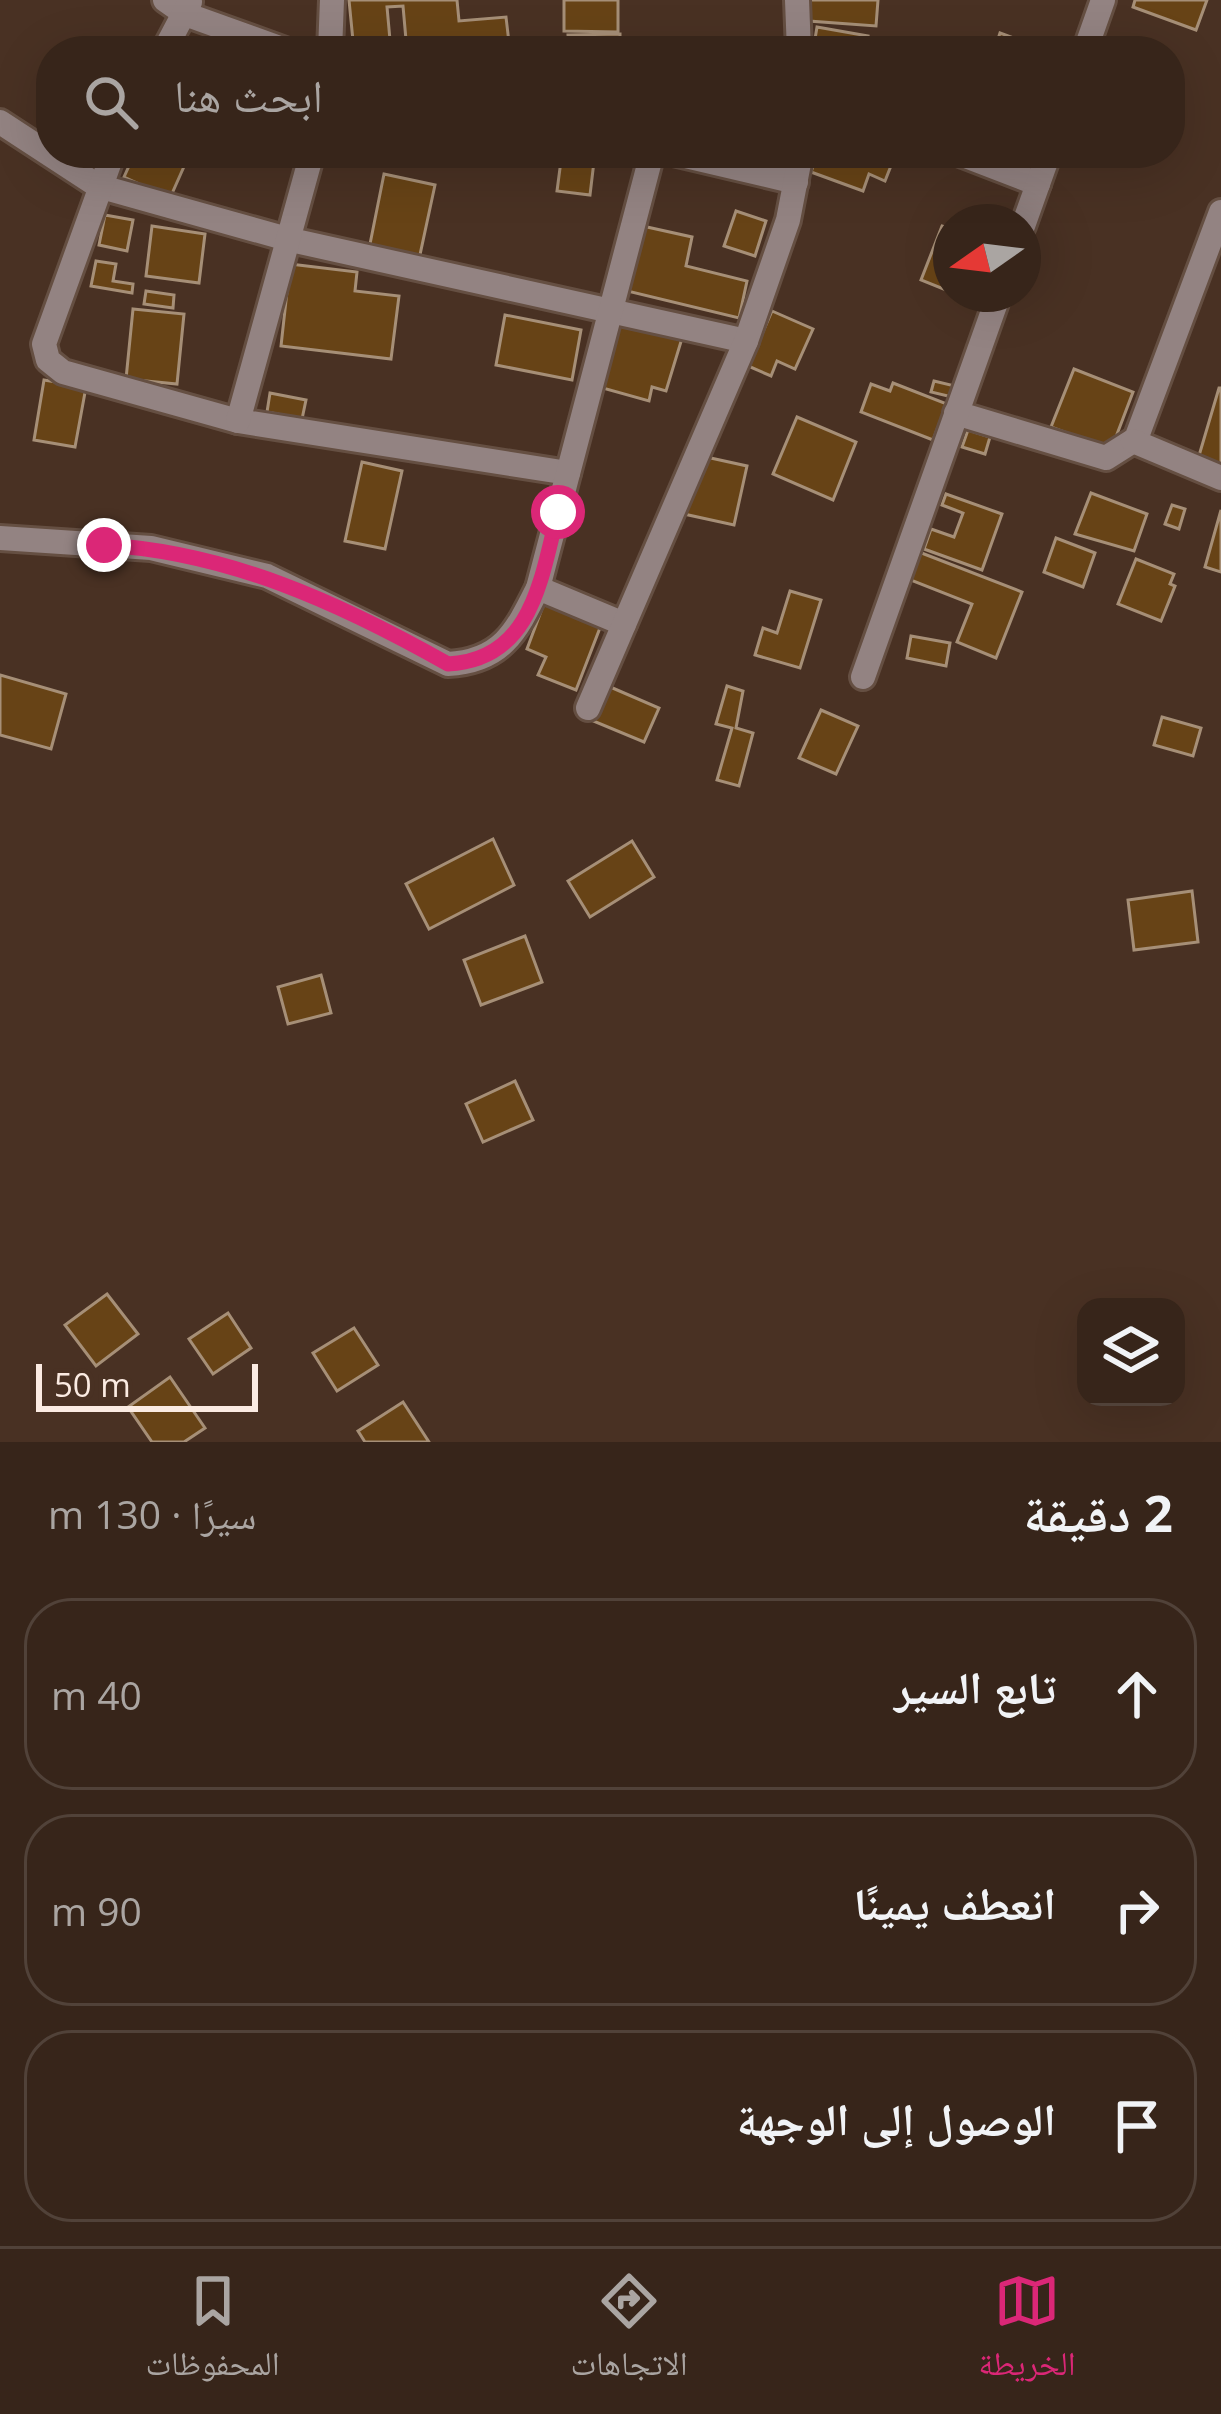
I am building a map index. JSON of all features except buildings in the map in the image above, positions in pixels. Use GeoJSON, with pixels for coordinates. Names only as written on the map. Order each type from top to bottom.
{"type":"FeatureCollection","features":[{"type":"Feature","properties":{"kind":"street"},"geometry":{"type":"LineString","coordinates":[[331,36],[332,0]]}},
{"type":"Feature","properties":{"kind":"street"},"geometry":{"type":"LineString","coordinates":[[797,0],[798,36]]}},
{"type":"Feature","properties":{"kind":"street"},"geometry":{"type":"LineString","coordinates":[[1090,36],[1103,0]]}},
{"type":"Feature","properties":{"kind":"street"},"geometry":{"type":"LineString","coordinates":[[169,36],[180,5],[252,36]]}},
{"type":"Feature","properties":{"kind":"street"},"geometry":{"type":"LineString","coordinates":[[0,122],[36,146]]}},
{"type":"Feature","properties":{"kind":"street"},"geometry":{"type":"LineString","coordinates":[[70,168],[98,186],[291,240],[746,341]]}},
{"type":"Feature","properties":{"kind":"street"},"geometry":{"type":"LineString","coordinates":[[106,168],[44,344],[48,360],[63,372],[238,421],[568,473]]}},
{"type":"Feature","properties":{"kind":"street"},"geometry":{"type":"LineString","coordinates":[[238,421],[308,168]]}},
{"type":"Feature","properties":{"kind":"street"},"geometry":{"type":"LineString","coordinates":[[0,538],[151,548],[267,576],[448,664],[474,662],[509,644],[538,588],[648,168]]}},
{"type":"Feature","properties":{"kind":"street"},"geometry":{"type":"LineString","coordinates":[[737,168],[796,182]]}},
{"type":"Feature","properties":{"kind":"street"},"geometry":{"type":"LineString","coordinates":[[588,708],[746,341],[798,168]]}},
{"type":"Feature","properties":{"kind":"street"},"geometry":{"type":"LineString","coordinates":[[997,168],[1038,184]]}},
{"type":"Feature","properties":{"kind":"street"},"geometry":{"type":"LineString","coordinates":[[1031,204],[1044,168]]}},
{"type":"Feature","properties":{"kind":"street"},"geometry":{"type":"LineString","coordinates":[[956,413],[1106,458],[1133,441],[1149,412],[1221,212]]}},
{"type":"Feature","properties":{"kind":"street"},"geometry":{"type":"LineString","coordinates":[[862,677],[992,312]]}},
{"type":"Feature","properties":{"kind":"street"},"geometry":{"type":"LineString","coordinates":[[1133,441],[1221,478]]}},
{"type":"Feature","properties":{"kind":"street"},"geometry":{"type":"LineString","coordinates":[[538,588],[624,624]]}},
{"type":"Feature","properties":{"kind":"route"},"geometry":{"type":"LineString","coordinates":[[104,545],[151,548],[267,576],[394,633],[448,664],[474,662],[509,644],[538,588],[558,512]]}}]}
